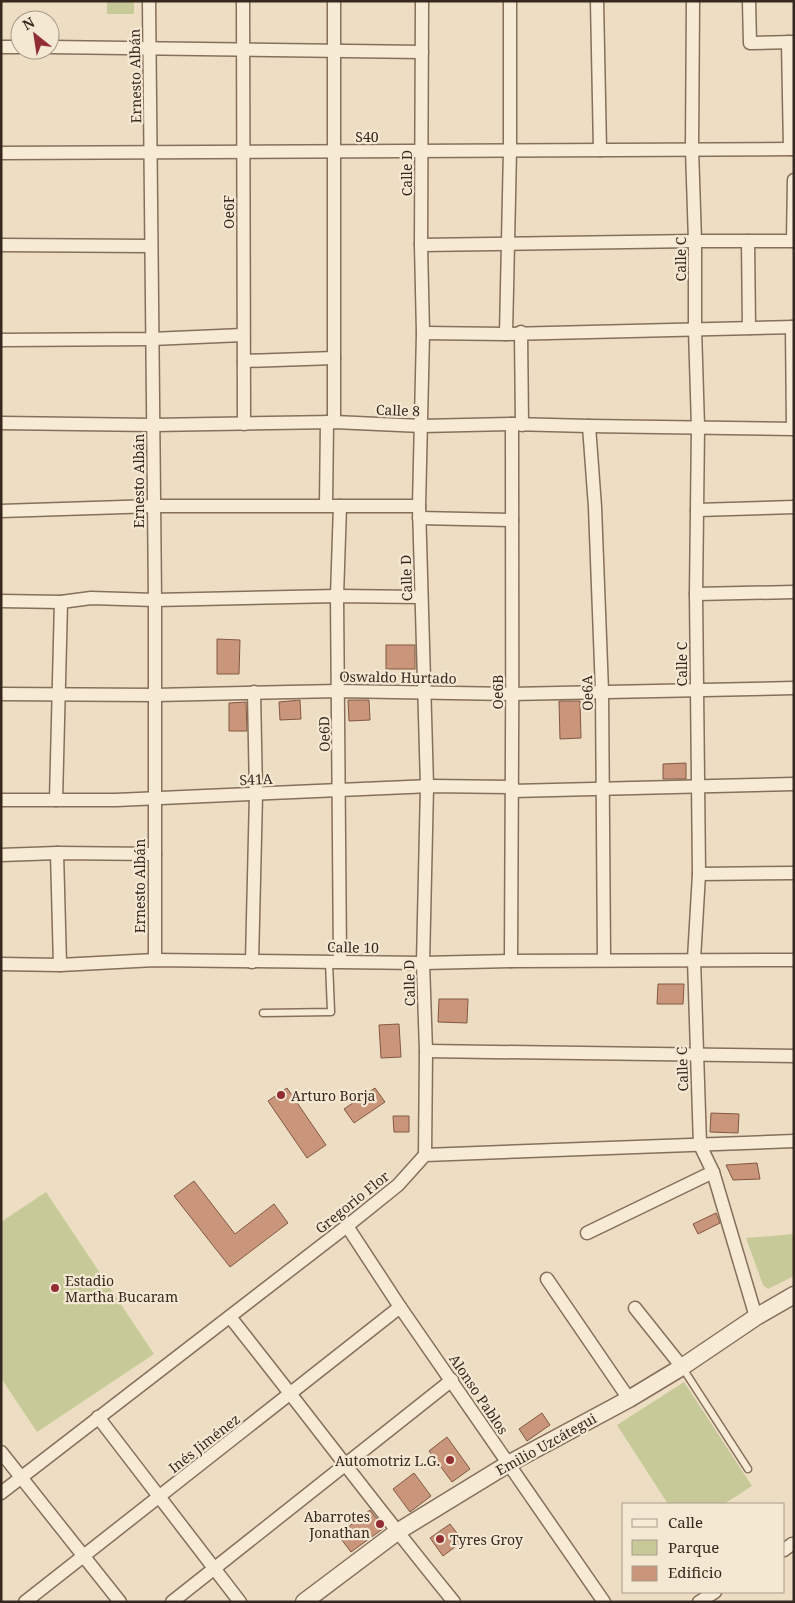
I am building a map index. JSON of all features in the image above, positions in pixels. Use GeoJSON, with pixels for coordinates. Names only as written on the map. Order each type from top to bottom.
{"type":"FeatureCollection","features":[{"type":"Feature","properties":{"kind":"street","name":"Ernesto Albán"},"geometry":{"type":"LineString","coordinates":[[149,1],[155,600],[155,960]]}},
{"type":"Feature","properties":{"kind":"street","name":"Oe6F"},"geometry":{"type":"LineString","coordinates":[[243,1],[244,424]]}},
{"type":"Feature","properties":{"kind":"street"},"geometry":{"type":"LineString","coordinates":[[326,506],[334,358],[334,1]]}},
{"type":"Feature","properties":{"kind":"street","name":"Calle D"},"geometry":{"type":"LineString","coordinates":[[422,1],[421,245],[423,333],[419,512],[427,786],[423,963],[426,1050],[424,1154]]}},
{"type":"Feature","properties":{"kind":"street"},"geometry":{"type":"LineString","coordinates":[[506,334],[510,150],[510,1]]}},
{"type":"Feature","properties":{"kind":"street"},"geometry":{"type":"LineString","coordinates":[[598,1],[600,150]]}},
{"type":"Feature","properties":{"kind":"street","name":"Calle C"},"geometry":{"type":"LineString","coordinates":[[693,1],[692,149],[696,241],[695,329],[698,427],[696,691],[699,874],[694,959],[700,1144],[713,1172],[756,1318]]}},
{"type":"Feature","properties":{"kind":"street"},"geometry":{"type":"LineString","coordinates":[[749,1],[750,43],[791,42],[792,149]]}},
{"type":"Feature","properties":{"kind":"street"},"geometry":{"type":"LineString","coordinates":[[60,47],[422,52]]}},
{"type":"Feature","properties":{"kind":"street","name":"S40"},"geometry":{"type":"LineString","coordinates":[[1,153],[792,149]]}},
{"type":"Feature","properties":{"kind":"street"},"geometry":{"type":"LineString","coordinates":[[421,245],[696,241],[793,242],[794,180]]}},
{"type":"Feature","properties":{"kind":"street"},"geometry":{"type":"LineString","coordinates":[[748,241],[749,328]]}},
{"type":"Feature","properties":{"kind":"street"},"geometry":{"type":"LineString","coordinates":[[1,245],[151,246]]}},
{"type":"Feature","properties":{"kind":"street"},"geometry":{"type":"LineString","coordinates":[[423,333],[506,334],[521,332],[793,327],[793,429]]}},
{"type":"Feature","properties":{"kind":"street","name":"Oe6B"},"geometry":{"type":"LineString","coordinates":[[511,961],[513,789],[511,694],[512,520],[521,332]]}},
{"type":"Feature","properties":{"kind":"street"},"geometry":{"type":"LineString","coordinates":[[1,340],[151,339],[243,334]]}},
{"type":"Feature","properties":{"kind":"street"},"geometry":{"type":"LineString","coordinates":[[244,361],[334,358]]}},
{"type":"Feature","properties":{"kind":"street","name":"Calle 8"},"geometry":{"type":"LineString","coordinates":[[1,423],[153,425],[331,422],[422,426],[517,424],[793,429]]}},
{"type":"Feature","properties":{"kind":"street","name":"Oe6A"},"geometry":{"type":"LineString","coordinates":[[589,426],[595,507],[602,691],[604,960]]}},
{"type":"Feature","properties":{"kind":"street"},"geometry":{"type":"LineString","coordinates":[[1,511],[154,506],[340,506],[512,520]]}},
{"type":"Feature","properties":{"kind":"street","name":"Oe6D"},"geometry":{"type":"LineString","coordinates":[[334,962],[340,789],[337,596],[340,506]]}},
{"type":"Feature","properties":{"kind":"street"},"geometry":{"type":"LineString","coordinates":[[698,510],[794,507]]}},
{"type":"Feature","properties":{"kind":"street"},"geometry":{"type":"LineString","coordinates":[[696,594],[794,592]]}},
{"type":"Feature","properties":{"kind":"street"},"geometry":{"type":"LineString","coordinates":[[1,601],[61,602],[91,598],[155,600],[337,596],[421,597]]}},
{"type":"Feature","properties":{"kind":"street"},"geometry":{"type":"LineString","coordinates":[[56,800],[61,602]]}},
{"type":"Feature","properties":{"kind":"street","name":"Oswaldo Hurtado"},"geometry":{"type":"LineString","coordinates":[[1,694],[155,695],[338,691],[511,694],[794,688]]}},
{"type":"Feature","properties":{"kind":"street"},"geometry":{"type":"LineString","coordinates":[[252,962],[256,794],[254,692]]}},
{"type":"Feature","properties":{"kind":"street","name":"S41A"},"geometry":{"type":"LineString","coordinates":[[1,800],[116,800],[427,786],[513,789],[603,789],[794,784]]}},
{"type":"Feature","properties":{"kind":"street"},"geometry":{"type":"LineString","coordinates":[[57,853],[60,965]]}},
{"type":"Feature","properties":{"kind":"street"},"geometry":{"type":"LineString","coordinates":[[1,855],[57,853],[155,854]]}},
{"type":"Feature","properties":{"kind":"street"},"geometry":{"type":"LineString","coordinates":[[699,874],[794,873]]}},
{"type":"Feature","properties":{"kind":"street","name":"Calle 10"},"geometry":{"type":"LineString","coordinates":[[1,964],[60,965],[155,960],[423,963],[694,959],[794,960]]}},
{"type":"Feature","properties":{"kind":"street"},"geometry":{"type":"LineString","coordinates":[[426,1050],[794,1056]]}},
{"type":"Feature","properties":{"kind":"street"},"geometry":{"type":"LineString","coordinates":[[424,1154],[794,1142]]}},
{"type":"Feature","properties":{"kind":"street","name":"Gregorio Flor"},"geometry":{"type":"LineString","coordinates":[[1,1493],[347,1226],[398,1185],[424,1154]]}},
{"type":"Feature","properties":{"kind":"street"},"geometry":{"type":"LineString","coordinates":[[587,1233],[713,1172]]}},
{"type":"Feature","properties":{"kind":"street","name":"Alonso Pablos"},"geometry":{"type":"LineString","coordinates":[[347,1226],[400,1307],[604,1602]]}},
{"type":"Feature","properties":{"kind":"street"},"geometry":{"type":"LineString","coordinates":[[547,1279],[629,1399]]}},
{"type":"Feature","properties":{"kind":"street","name":"Emilio Uzcátegui"},"geometry":{"type":"LineString","coordinates":[[304,1602],[396,1532],[508,1464],[629,1399],[794,1295]]}},
{"type":"Feature","properties":{"kind":"street","name":"Inés Jiménez"},"geometry":{"type":"LineString","coordinates":[[25,1602],[400,1307]]}},
{"type":"Feature","properties":{"kind":"street"},"geometry":{"type":"LineString","coordinates":[[636,1308],[682,1367]]}},
{"type":"Feature","properties":{"kind":"street"},"geometry":{"type":"LineString","coordinates":[[230,1316],[346,1464],[396,1532],[454,1602]]}},
{"type":"Feature","properties":{"kind":"street"},"geometry":{"type":"LineString","coordinates":[[172,1602],[452,1380]]}},
{"type":"Feature","properties":{"kind":"street"},"geometry":{"type":"LineString","coordinates":[[98,1417],[240,1602]]}},
{"type":"Feature","properties":{"kind":"street"},"geometry":{"type":"LineString","coordinates":[[1,1452],[120,1602]]}},
{"type":"Feature","properties":{"kind":"street"},"geometry":{"type":"LineString","coordinates":[[699,1602],[714,1593]]}},
{"type":"Feature","properties":{"kind":"lane"},"geometry":{"type":"LineString","coordinates":[[263,1014],[330,1012],[334,962]]}},
{"type":"Feature","properties":{"kind":"lane"},"geometry":{"type":"LineString","coordinates":[[682,1367],[748,1469]]}},
{"type":"Feature","properties":{"kind":"green space"},"geometry":{"type":"Polygon","coordinates":[[[107,1],[134,1],[134,14],[107,14],[107,1]]]}},
{"type":"Feature","properties":{"kind":"green space","name":"Estadio Martha Bucaram"},"geometry":{"type":"Polygon","coordinates":[[[46,1192],[154,1354],[37,1432],[1,1378],[1,1222],[46,1192]]]}},
{"type":"Feature","properties":{"kind":"green space"},"geometry":{"type":"Polygon","coordinates":[[[794,1234],[794,1276],[768,1289],[763,1285],[746,1238],[794,1234]]]}},
{"type":"Feature","properties":{"kind":"green space"},"geometry":{"type":"Polygon","coordinates":[[[684,1382],[752,1486],[726,1503],[667,1503],[617,1425],[684,1382]]]}},
{"type":"Feature","properties":{"kind":"building"},"geometry":{"type":"Polygon","coordinates":[[[217,639],[240,640],[239,674],[217,674],[217,639]]]}},
{"type":"Feature","properties":{"kind":"building"},"geometry":{"type":"Polygon","coordinates":[[[386,645],[415,645],[415,669],[386,669],[386,645]]]}},
{"type":"Feature","properties":{"kind":"building"},"geometry":{"type":"Polygon","coordinates":[[[300,700],[301,719],[280,720],[279,702],[300,700]]]}},
{"type":"Feature","properties":{"kind":"building"},"geometry":{"type":"Polygon","coordinates":[[[348,700],[369,700],[370,720],[349,721],[348,700]]]}},
{"type":"Feature","properties":{"kind":"building"},"geometry":{"type":"Polygon","coordinates":[[[559,701],[580,701],[581,738],[560,739],[559,701]]]}},
{"type":"Feature","properties":{"kind":"building"},"geometry":{"type":"Polygon","coordinates":[[[246,702],[247,731],[229,731],[229,703],[246,702]]]}},
{"type":"Feature","properties":{"kind":"building"},"geometry":{"type":"Polygon","coordinates":[[[686,763],[686,779],[663,779],[663,764],[686,763]]]}},
{"type":"Feature","properties":{"kind":"building"},"geometry":{"type":"Polygon","coordinates":[[[658,984],[684,984],[683,1004],[657,1004],[658,984]]]}},
{"type":"Feature","properties":{"kind":"building"},"geometry":{"type":"Polygon","coordinates":[[[439,999],[468,999],[467,1023],[438,1022],[439,999]]]}},
{"type":"Feature","properties":{"kind":"building"},"geometry":{"type":"Polygon","coordinates":[[[399,1024],[401,1057],[381,1058],[379,1025],[399,1024]]]}},
{"type":"Feature","properties":{"kind":"building"},"geometry":{"type":"Polygon","coordinates":[[[287,1088],[326,1145],[307,1158],[268,1101],[287,1088]]]}},
{"type":"Feature","properties":{"kind":"building"},"geometry":{"type":"Polygon","coordinates":[[[375,1088],[385,1102],[354,1123],[344,1109],[375,1088]]]}},
{"type":"Feature","properties":{"kind":"building"},"geometry":{"type":"Polygon","coordinates":[[[711,1113],[739,1114],[738,1133],[710,1132],[711,1113]]]}},
{"type":"Feature","properties":{"kind":"building"},"geometry":{"type":"Polygon","coordinates":[[[393,1116],[409,1116],[409,1132],[394,1132],[393,1116]]]}},
{"type":"Feature","properties":{"kind":"building"},"geometry":{"type":"Polygon","coordinates":[[[757,1163],[760,1179],[733,1180],[726,1165],[757,1163]]]}},
{"type":"Feature","properties":{"kind":"building"},"geometry":{"type":"Polygon","coordinates":[[[194,1181],[235,1234],[274,1204],[288,1223],[230,1267],[174,1196],[194,1181]]]}},
{"type":"Feature","properties":{"kind":"building"},"geometry":{"type":"Polygon","coordinates":[[[716,1213],[720,1223],[698,1234],[693,1224],[716,1213]]]}},
{"type":"Feature","properties":{"kind":"building"},"geometry":{"type":"Polygon","coordinates":[[[542,1413],[550,1425],[527,1441],[519,1429],[542,1413]]]}},
{"type":"Feature","properties":{"kind":"building","name":"Automotriz L.G."},"geometry":{"type":"Polygon","coordinates":[[[447,1437],[470,1469],[452,1482],[429,1451],[447,1437]]]}},
{"type":"Feature","properties":{"kind":"building"},"geometry":{"type":"Polygon","coordinates":[[[414,1473],[431,1496],[410,1512],[393,1489],[414,1473]]]}},
{"type":"Feature","properties":{"kind":"building"},"geometry":{"type":"Polygon","coordinates":[[[370,1510],[384,1528],[351,1552],[338,1535],[370,1510]]]}},
{"type":"Feature","properties":{"kind":"building"},"geometry":{"type":"Polygon","coordinates":[[[450,1524],[463,1541],[443,1556],[430,1538],[450,1524]]]}},
{"type":"Feature","properties":{"kind":"place","name":"Arturo Borja"},"geometry":{"type":"Point","coordinates":[281,1095]}},
{"type":"Feature","properties":{"kind":"place","name":"Estadio Martha Bucaram"},"geometry":{"type":"Point","coordinates":[55,1288]}},
{"type":"Feature","properties":{"kind":"place","name":"Automotriz L.G."},"geometry":{"type":"Point","coordinates":[450,1460]}},
{"type":"Feature","properties":{"kind":"place","name":"Abarrotes Jonathan"},"geometry":{"type":"Point","coordinates":[380,1524]}},
{"type":"Feature","properties":{"kind":"place","name":"Tyres Groy"},"geometry":{"type":"Point","coordinates":[440,1539]}}]}
